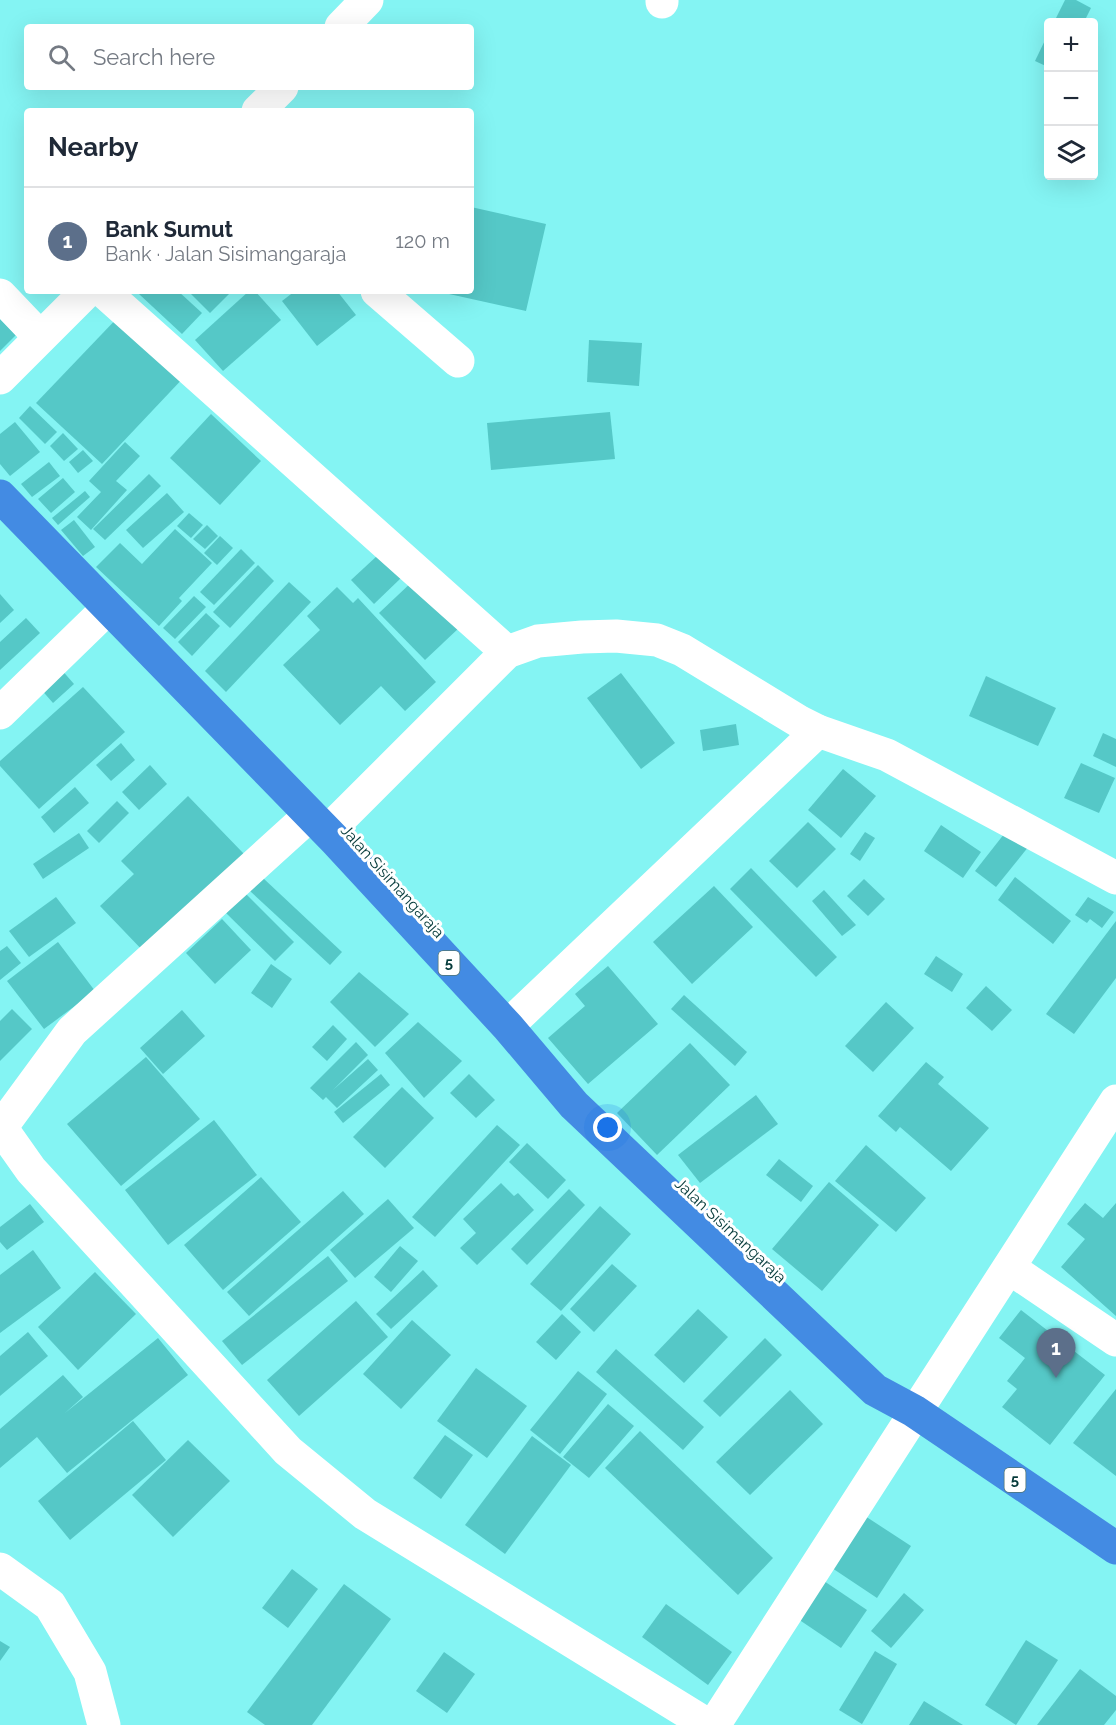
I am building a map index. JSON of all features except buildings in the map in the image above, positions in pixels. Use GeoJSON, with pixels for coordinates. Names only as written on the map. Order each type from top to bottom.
{"type":"FeatureCollection","features":[{"type":"Feature","properties":{"kind":"highway","name":"Jalan Sisimangaraja"},"geometry":{"type":"LineString","coordinates":[[0,476],[324,818],[517,1017],[584,1095],[890,1375],[914,1412]]}},
{"type":"Feature","properties":{"kind":"highway","name":"Jalan Sisimangaraja"},"geometry":{"type":"LineString","coordinates":[[0,496],[108,608],[324,818],[574,1105],[875,1390],[914,1412],[1116,1548]]}},
{"type":"Feature","properties":{"kind":"street"},"geometry":{"type":"LineString","coordinates":[[344,24],[368,0]]}},
{"type":"Feature","properties":{"kind":"street"},"geometry":{"type":"LineString","coordinates":[[261,108],[279,90]]}},
{"type":"Feature","properties":{"kind":"street"},"geometry":{"type":"LineString","coordinates":[[0,378],[84,294]]}},
{"type":"Feature","properties":{"kind":"street"},"geometry":{"type":"LineString","coordinates":[[106,294],[507,652]]}},
{"type":"Feature","properties":{"kind":"street"},"geometry":{"type":"LineString","coordinates":[[380,294],[458,361]]}},
{"type":"Feature","properties":{"kind":"street"},"geometry":{"type":"LineString","coordinates":[[0,295],[40,337]]}},
{"type":"Feature","properties":{"kind":"street"},"geometry":{"type":"LineString","coordinates":[[0,713],[108,608]]}},
{"type":"Feature","properties":{"kind":"street"},"geometry":{"type":"LineString","coordinates":[[708,1725],[365,1514],[288,1451],[31,1170],[0,1127],[72,1031],[324,818],[507,652],[538,641],[616,636],[657,640],[682,650],[818,731],[887,755],[1116,878]]}},
{"type":"Feature","properties":{"kind":"street"},"geometry":{"type":"LineString","coordinates":[[517,1017],[818,731]]}},
{"type":"Feature","properties":{"kind":"street"},"geometry":{"type":"LineString","coordinates":[[714,1725],[914,1412],[1011,1269],[1116,1101]]}},
{"type":"Feature","properties":{"kind":"street"},"geometry":{"type":"LineString","coordinates":[[1011,1269],[1116,1340]]}},
{"type":"Feature","properties":{"kind":"street"},"geometry":{"type":"LineString","coordinates":[[0,1569],[50,1605],[90,1672],[104,1725]]}},
{"type":"Feature","properties":{"kind":"place","name":"Bank Sumut"},"geometry":{"type":"Point","coordinates":[1056,1378]}}]}
